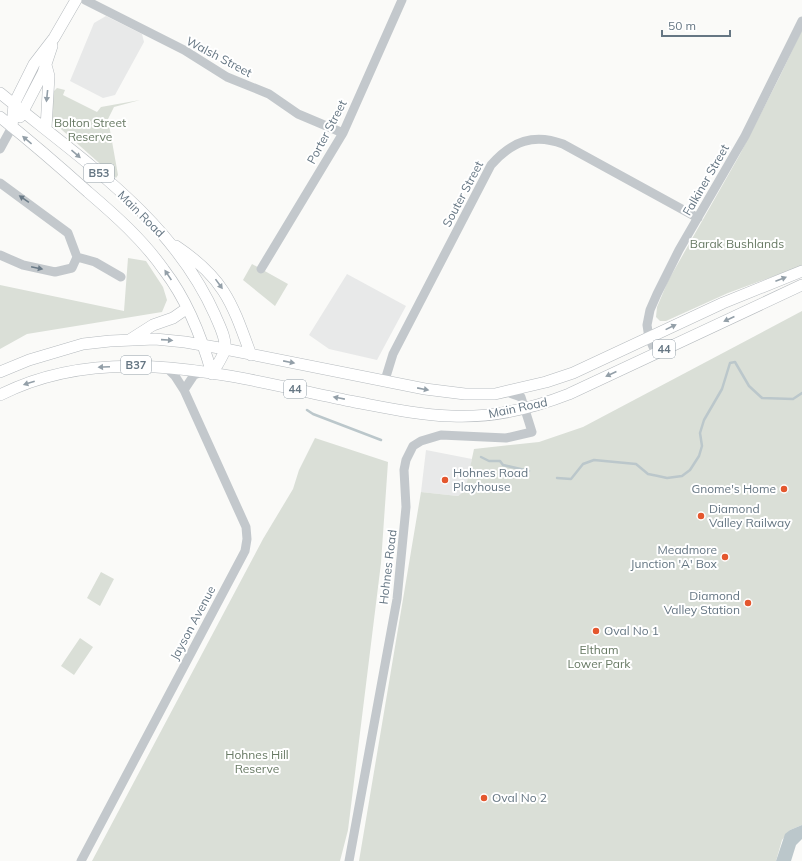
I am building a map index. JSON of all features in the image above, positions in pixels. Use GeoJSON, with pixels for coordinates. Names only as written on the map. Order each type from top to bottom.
{"type":"FeatureCollection","features":[{"type":"Feature","properties":{"kind":"main road"},"geometry":{"type":"LineString","coordinates":[[12,127],[14,104],[34,64],[54,38],[76,0]]}},
{"type":"Feature","properties":{"kind":"main road"},"geometry":{"type":"LineString","coordinates":[[12,127],[24,112],[46,65],[54,38]]}},
{"type":"Feature","properties":{"kind":"main road"},"geometry":{"type":"LineString","coordinates":[[46,65],[49,76],[46,128]]}},
{"type":"Feature","properties":{"kind":"main road","name":"Main Road"},"geometry":{"type":"LineString","coordinates":[[0,93],[46,128],[138,208],[168,241],[187,266],[207,299],[221,329],[225,349]]}},
{"type":"Feature","properties":{"kind":"main road","name":"Main Road"},"geometry":{"type":"LineString","coordinates":[[0,117],[64,170],[135,234],[165,270],[204,345],[212,374],[430,415],[474,416],[496,414],[524,408],[569,394],[802,285]]}},
{"type":"Feature","properties":{"kind":"main road"},"geometry":{"type":"LineString","coordinates":[[168,241],[203,265],[216,280],[233,306],[251,355]]}},
{"type":"Feature","properties":{"kind":"main road","name":"Main Road"},"geometry":{"type":"LineString","coordinates":[[204,345],[449,393],[481,395],[508,392],[573,373],[723,302],[802,271]]}},
{"type":"Feature","properties":{"kind":"main road"},"geometry":{"type":"LineString","coordinates":[[754,307],[759,287]]}},
{"type":"Feature","properties":{"kind":"main road"},"geometry":{"type":"LineString","coordinates":[[130,340],[153,325],[164,323],[186,309]]}},
{"type":"Feature","properties":{"kind":"main road","name":"B37"},"geometry":{"type":"LineString","coordinates":[[0,372],[63,349],[83,344],[130,340],[169,340],[204,345]]}},
{"type":"Feature","properties":{"kind":"main road"},"geometry":{"type":"LineString","coordinates":[[212,374],[225,349]]}},
{"type":"Feature","properties":{"kind":"main road","name":"B37"},"geometry":{"type":"LineString","coordinates":[[0,395],[23,384],[59,374],[96,367],[137,365],[166,367],[212,374]]}},
{"type":"Feature","properties":{"kind":"street","name":"Walsh Street"},"geometry":{"type":"LineString","coordinates":[[85,0],[184,50],[227,77],[269,94],[298,114],[343,133]]}},
{"type":"Feature","properties":{"kind":"street","name":"Porter Street"},"geometry":{"type":"LineString","coordinates":[[261,269],[343,133],[402,0]]}},
{"type":"Feature","properties":{"kind":"street","name":"Falkiner Street"},"geometry":{"type":"LineString","coordinates":[[656,353],[649,338],[647,326],[650,310],[675,257],[745,136],[802,21]]}},
{"type":"Feature","properties":{"kind":"street"},"geometry":{"type":"LineString","coordinates":[[0,149],[12,127]]}},
{"type":"Feature","properties":{"kind":"street","name":"Souter Street"},"geometry":{"type":"LineString","coordinates":[[385,380],[393,354],[491,164],[509,148],[536,138],[550,139],[563,144],[698,218]]}},
{"type":"Feature","properties":{"kind":"street"},"geometry":{"type":"LineString","coordinates":[[0,183],[68,233],[78,257]]}},
{"type":"Feature","properties":{"kind":"street"},"geometry":{"type":"LineString","coordinates":[[0,255],[23,265],[55,272],[72,268],[78,257]]}},
{"type":"Feature","properties":{"kind":"street"},"geometry":{"type":"LineString","coordinates":[[78,257],[95,262],[121,277]]}},
{"type":"Feature","properties":{"kind":"street","name":"Jayson Avenue"},"geometry":{"type":"LineString","coordinates":[[81,861],[241,558],[247,539],[246,527],[184,390],[176,376],[166,367]]}},
{"type":"Feature","properties":{"kind":"street"},"geometry":{"type":"LineString","coordinates":[[184,390],[194,375],[201,372]]}},
{"type":"Feature","properties":{"kind":"street","name":"Hohnes Road"},"geometry":{"type":"LineString","coordinates":[[349,861],[397,599],[406,507],[404,470],[408,452],[421,441],[440,435],[506,438],[532,432],[521,397],[508,392]]}},
{"type":"Feature","properties":{"kind":"shaded area"},"geometry":{"type":"Polygon","coordinates":[[[106,16],[142,34],[144,42],[115,95],[103,98],[70,81],[94,23],[106,16]]]}},
{"type":"Feature","properties":{"kind":"shaded area"},"geometry":{"type":"Polygon","coordinates":[[[347,274],[406,306],[377,360],[329,349],[309,335],[347,274]]]}},
{"type":"Feature","properties":{"kind":"shaded area","name":"Hohnes Road Playhouse"},"geometry":{"type":"Polygon","coordinates":[[[426,450],[472,459],[465,492],[458,496],[421,492],[426,450]]]}},
{"type":"Feature","properties":{"kind":"shaded area"},"geometry":{"type":"Polygon","coordinates":[[[802,825],[802,839],[796,845],[791,861],[776,861],[785,834],[802,825]]]}},
{"type":"Feature","properties":{"kind":"green space","name":"Barak Bushlands"},"geometry":{"type":"Polygon","coordinates":[[[802,30],[802,266],[728,293],[666,321],[660,321],[656,317],[657,307],[668,281],[739,156],[802,30]]]}},
{"type":"Feature","properties":{"kind":"green space","name":"Bolton Street Reserve"},"geometry":{"type":"Polygon","coordinates":[[[57,88],[65,90],[63,95],[97,112],[101,107],[140,100],[114,107],[108,119],[118,175],[116,178],[53,122],[51,118],[52,93],[57,88]]]}},
{"type":"Feature","properties":{"kind":"green space"},"geometry":{"type":"Polygon","coordinates":[[[128,258],[146,261],[163,287],[167,300],[162,312],[27,334],[0,349],[0,285],[124,311],[128,258]]]}},
{"type":"Feature","properties":{"kind":"green space"},"geometry":{"type":"Polygon","coordinates":[[[252,264],[288,284],[275,306],[243,280],[252,264]]]}},
{"type":"Feature","properties":{"kind":"green space","name":"Eltham Lower Park"},"geometry":{"type":"Polygon","coordinates":[[[802,311],[802,825],[790,830],[782,840],[776,861],[359,861],[421,492],[458,496],[465,491],[474,449],[539,442],[583,427],[802,311]]]}},
{"type":"Feature","properties":{"kind":"green space","name":"Hohnes Hill Reserve"},"geometry":{"type":"Polygon","coordinates":[[[315,438],[388,462],[381,563],[348,830],[340,861],[92,861],[263,539],[293,489],[299,470],[315,438]]]}},
{"type":"Feature","properties":{"kind":"green space"},"geometry":{"type":"Polygon","coordinates":[[[101,572],[114,579],[100,606],[87,598],[101,572]]]}},
{"type":"Feature","properties":{"kind":"green space"},"geometry":{"type":"Polygon","coordinates":[[[80,638],[93,647],[74,675],[61,666],[80,638]]]}},
{"type":"Feature","properties":{"kind":"waterway"},"geometry":{"type":"LineString","coordinates":[[557,478],[571,479],[583,464],[594,460],[636,464],[648,474],[667,478],[682,476],[690,470],[699,456],[702,446],[700,433],[704,420],[722,389],[730,363],[735,362],[749,386],[762,398],[793,399],[802,393]]}},
{"type":"Feature","properties":{"kind":"waterway"},"geometry":{"type":"LineString","coordinates":[[307,410],[313,414],[381,440]]}},
{"type":"Feature","properties":{"kind":"waterway"},"geometry":{"type":"LineString","coordinates":[[481,457],[489,461],[500,461],[503,465],[529,471]]}},
{"type":"Feature","properties":{"kind":"place","name":"Hohnes Road Playhouse"},"geometry":{"type":"Point","coordinates":[445,480]}},
{"type":"Feature","properties":{"kind":"place","name":"Gnome's Home"},"geometry":{"type":"Point","coordinates":[784,489]}},
{"type":"Feature","properties":{"kind":"place","name":"Diamond Valley Railway"},"geometry":{"type":"Point","coordinates":[701,516]}},
{"type":"Feature","properties":{"kind":"place","name":"Meadmore Junction 'A' Box"},"geometry":{"type":"Point","coordinates":[725,557]}},
{"type":"Feature","properties":{"kind":"place","name":"Diamond Valley Station"},"geometry":{"type":"Point","coordinates":[748,603]}},
{"type":"Feature","properties":{"kind":"place","name":"Oval No 1"},"geometry":{"type":"Point","coordinates":[596,631]}},
{"type":"Feature","properties":{"kind":"place","name":"Oval No 2"},"geometry":{"type":"Point","coordinates":[484,798]}}]}
